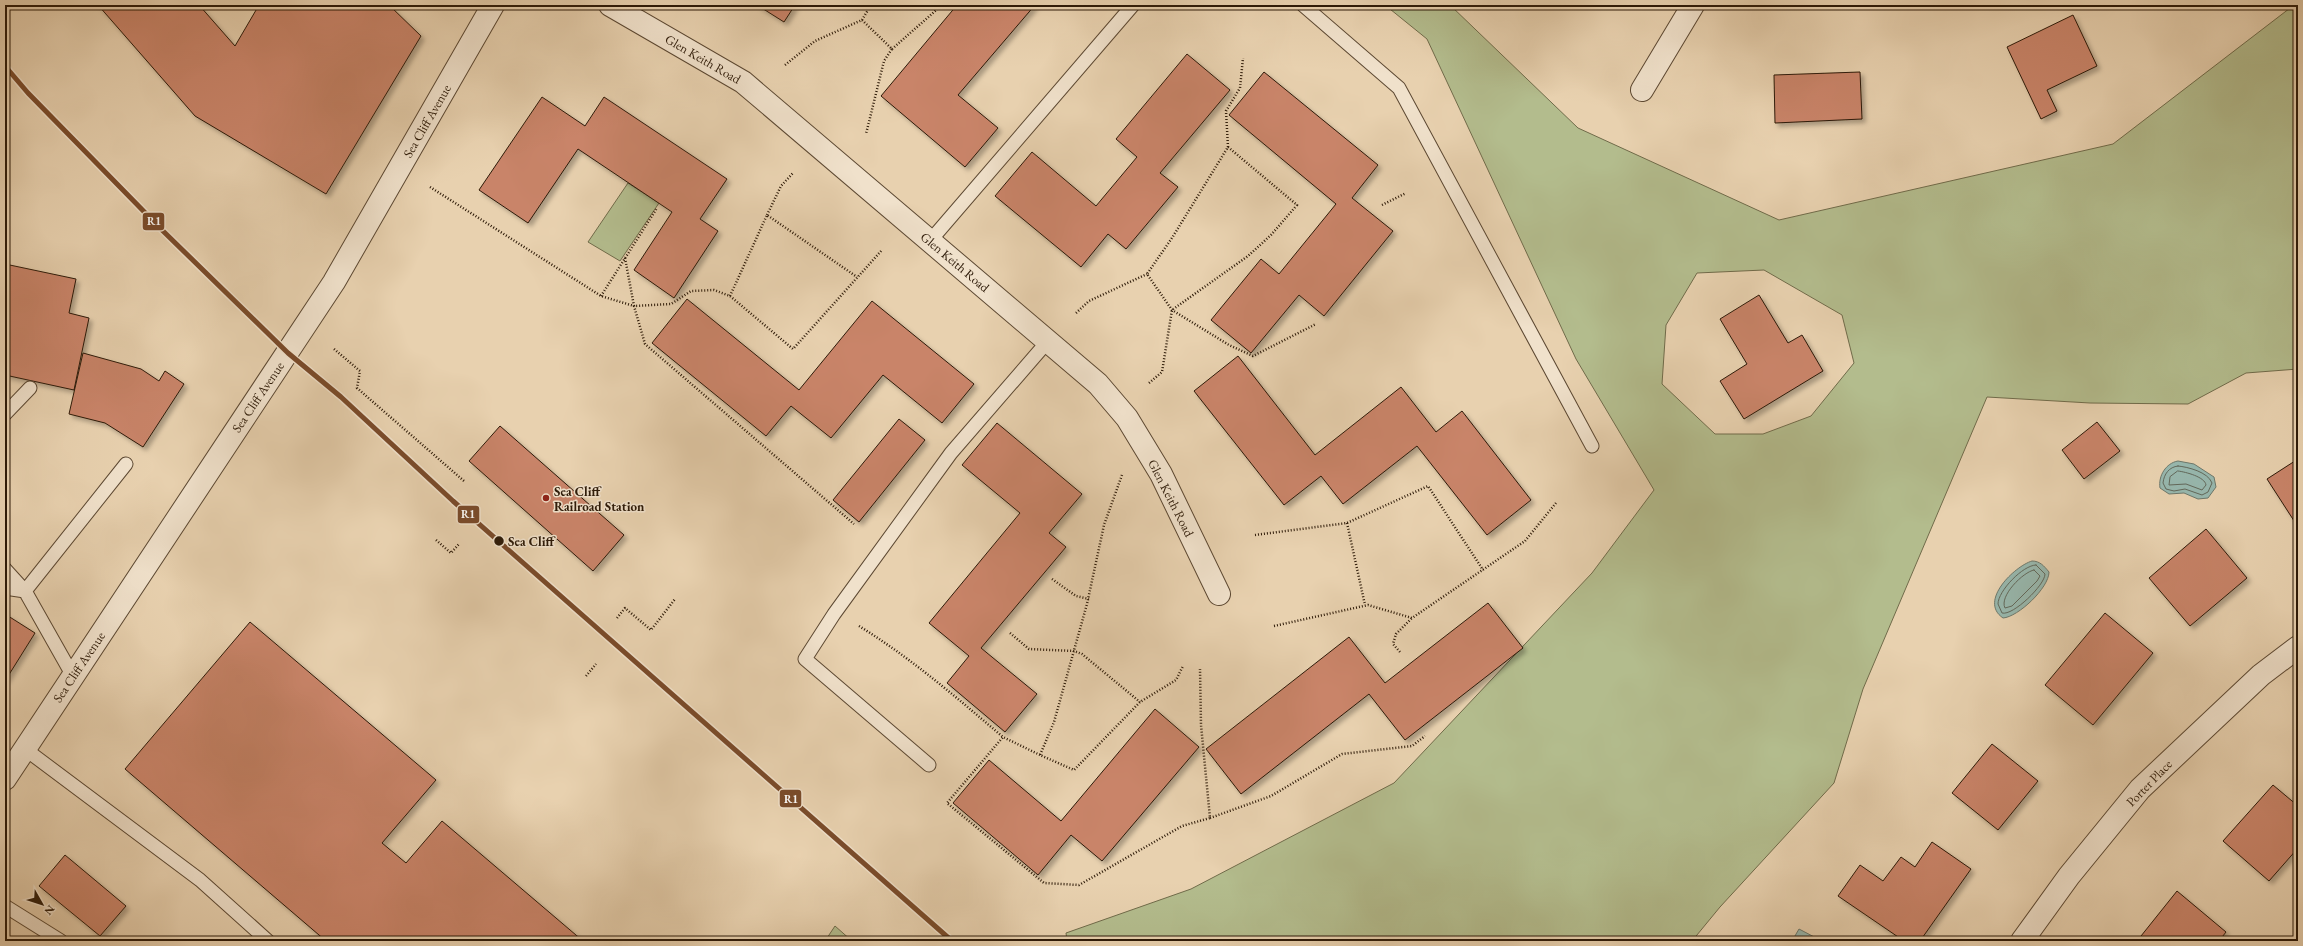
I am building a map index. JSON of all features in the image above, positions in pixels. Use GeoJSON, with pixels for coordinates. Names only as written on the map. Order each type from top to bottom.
{"type":"FeatureCollection","features":[{"type":"Feature","properties":{"kind":"street","name":"Sea Cliff Avenue"},"geometry":{"type":"LineString","coordinates":[[6,774],[25,749],[74,676],[334,282],[493,5]]}},
{"type":"Feature","properties":{"kind":"street","name":"Glen Keith Road"},"geometry":{"type":"LineString","coordinates":[[610,5],[744,82],[1098,384],[1127,418],[1161,474],[1219,594]]}},
{"type":"Feature","properties":{"kind":"street"},"geometry":{"type":"LineString","coordinates":[[1642,90],[1693,5]]}},
{"type":"Feature","properties":{"kind":"street","name":"Porter Place"},"geometry":{"type":"LineString","coordinates":[[2022,941],[2069,876],[2140,789],[2261,675],[2298,647]]}},
{"type":"Feature","properties":{"kind":"lane"},"geometry":{"type":"LineString","coordinates":[[930,241],[1133,5]]}},
{"type":"Feature","properties":{"kind":"lane"},"geometry":{"type":"LineString","coordinates":[[1303,5],[1399,88],[1592,446]]}},
{"type":"Feature","properties":{"kind":"lane"},"geometry":{"type":"LineString","coordinates":[[929,765],[805,658],[834,614],[951,453],[1048,341]]}},
{"type":"Feature","properties":{"kind":"lane"},"geometry":{"type":"LineString","coordinates":[[5,414],[30,388]]}},
{"type":"Feature","properties":{"kind":"lane"},"geometry":{"type":"LineString","coordinates":[[25,591],[126,464]]}},
{"type":"Feature","properties":{"kind":"lane"},"geometry":{"type":"LineString","coordinates":[[5,569],[25,591],[74,676]]}},
{"type":"Feature","properties":{"kind":"lane"},"geometry":{"type":"LineString","coordinates":[[5,588],[25,591]]}},
{"type":"Feature","properties":{"kind":"lane"},"geometry":{"type":"LineString","coordinates":[[25,749],[200,880],[268,941]]}},
{"type":"Feature","properties":{"kind":"lane"},"geometry":{"type":"LineString","coordinates":[[5,906],[62,941]]}},
{"type":"Feature","properties":{"kind":"path"},"geometry":{"type":"LineString","coordinates":[[785,65],[815,40],[862,20],[871,5]]}},
{"type":"Feature","properties":{"kind":"path"},"geometry":{"type":"LineString","coordinates":[[866,134],[884,61],[892,49],[942,5]]}},
{"type":"Feature","properties":{"kind":"path"},"geometry":{"type":"LineString","coordinates":[[862,20],[892,49]]}},
{"type":"Feature","properties":{"kind":"path"},"geometry":{"type":"LineString","coordinates":[[1076,313],[1089,301],[1147,274],[1172,238],[1228,147],[1226,111],[1240,88],[1243,58]]}},
{"type":"Feature","properties":{"kind":"path"},"geometry":{"type":"LineString","coordinates":[[1148,383],[1162,372],[1172,310],[1248,256],[1271,235],[1298,205],[1228,147]]}},
{"type":"Feature","properties":{"kind":"path"},"geometry":{"type":"LineString","coordinates":[[730,296],[781,186],[793,173]]}},
{"type":"Feature","properties":{"kind":"path"},"geometry":{"type":"LineString","coordinates":[[430,187],[601,296],[634,306],[671,304],[691,291],[714,290],[730,296],[793,349],[882,250]]}},
{"type":"Feature","properties":{"kind":"path"},"geometry":{"type":"LineString","coordinates":[[1382,205],[1406,193]]}},
{"type":"Feature","properties":{"kind":"path"},"geometry":{"type":"LineString","coordinates":[[601,296],[657,208]]}},
{"type":"Feature","properties":{"kind":"path"},"geometry":{"type":"LineString","coordinates":[[767,215],[858,277]]}},
{"type":"Feature","properties":{"kind":"path"},"geometry":{"type":"LineString","coordinates":[[625,258],[634,306],[645,344],[854,524]]}},
{"type":"Feature","properties":{"kind":"path"},"geometry":{"type":"LineString","coordinates":[[1147,274],[1172,310],[1229,345],[1253,356],[1316,324]]}},
{"type":"Feature","properties":{"kind":"path"},"geometry":{"type":"LineString","coordinates":[[334,349],[360,371],[357,388],[464,481]]}},
{"type":"Feature","properties":{"kind":"path"},"geometry":{"type":"LineString","coordinates":[[1040,754],[1054,722],[1089,599],[1104,525],[1122,475]]}},
{"type":"Feature","properties":{"kind":"path"},"geometry":{"type":"LineString","coordinates":[[1255,535],[1348,524],[1428,486],[1483,570]]}},
{"type":"Feature","properties":{"kind":"path"},"geometry":{"type":"LineString","coordinates":[[1400,652],[1393,644],[1396,634],[1412,618],[1526,541],[1556,503]]}},
{"type":"Feature","properties":{"kind":"path"},"geometry":{"type":"LineString","coordinates":[[1348,524],[1365,605]]}},
{"type":"Feature","properties":{"kind":"path"},"geometry":{"type":"LineString","coordinates":[[436,540],[451,553],[459,544]]}},
{"type":"Feature","properties":{"kind":"path"},"geometry":{"type":"LineString","coordinates":[[1052,579],[1076,596],[1089,599]]}},
{"type":"Feature","properties":{"kind":"path"},"geometry":{"type":"LineString","coordinates":[[617,618],[625,608],[651,630],[675,599]]}},
{"type":"Feature","properties":{"kind":"path"},"geometry":{"type":"LineString","coordinates":[[1274,626],[1337,613],[1365,605],[1412,618]]}},
{"type":"Feature","properties":{"kind":"path"},"geometry":{"type":"LineString","coordinates":[[859,626],[885,642],[931,676],[1003,737],[1074,770],[1140,702],[1176,680],[1183,666]]}},
{"type":"Feature","properties":{"kind":"path"},"geometry":{"type":"LineString","coordinates":[[1010,633],[1029,649],[1074,651],[1082,654],[1140,702]]}},
{"type":"Feature","properties":{"kind":"path"},"geometry":{"type":"LineString","coordinates":[[586,676],[596,664]]}},
{"type":"Feature","properties":{"kind":"path"},"geometry":{"type":"LineString","coordinates":[[1200,669],[1201,725],[1210,818]]}},
{"type":"Feature","properties":{"kind":"path"},"geometry":{"type":"LineString","coordinates":[[1003,737],[947,803],[1044,883],[1079,885],[1182,826],[1210,818],[1271,796],[1342,754],[1412,746],[1425,736]]}},
{"type":"Feature","properties":{"kind":"green space"},"geometry":{"type":"Polygon","coordinates":[[[1385,5],[1450,5],[1578,128],[1779,220],[2113,144],[2294,5],[2298,5],[2298,369],[2246,373],[2188,404],[2090,403],[1987,397],[1863,689],[1834,783],[1720,907],[1692,941],[1067,941],[1066,933],[1191,889],[1394,783],[1592,573],[1654,490],[1576,359],[1427,39],[1385,5]],[[1764,270],[1697,273],[1666,325],[1662,384],[1715,434],[1763,434],[1811,416],[1854,363],[1842,315],[1764,270]]]}},
{"type":"Feature","properties":{"kind":"green space"},"geometry":{"type":"Polygon","coordinates":[[[628,183],[659,203],[620,261],[588,242],[628,183]]]}},
{"type":"Feature","properties":{"kind":"green space"},"geometry":{"type":"Polygon","coordinates":[[[835,926],[852,941],[825,941],[835,926]]]}},
{"type":"Feature","properties":{"kind":"water"},"geometry":{"type":"Polygon","coordinates":[[[2178,461],[2194,464],[2214,477],[2216,487],[2208,498],[2198,499],[2184,493],[2169,494],[2160,488],[2160,479],[2164,471],[2170,464],[2178,461]]]}},
{"type":"Feature","properties":{"kind":"water"},"geometry":{"type":"Polygon","coordinates":[[[2032,561],[2040,563],[2049,572],[2048,579],[2032,601],[2017,613],[2003,618],[1996,611],[1995,603],[1997,594],[2009,577],[2025,564],[2032,561]]]}},
{"type":"Feature","properties":{"kind":"water"},"geometry":{"type":"Polygon","coordinates":[[[1799,929],[1820,940],[1820,941],[1792,941],[1799,929]]]}},
{"type":"Feature","properties":{"kind":"building"},"geometry":{"type":"Polygon","coordinates":[[[98,5],[199,5],[235,46],[259,5],[389,5],[421,36],[326,194],[195,116],[98,5]]]}},
{"type":"Feature","properties":{"kind":"building"},"geometry":{"type":"Polygon","coordinates":[[[757,5],[795,5],[784,22],[757,5]]]}},
{"type":"Feature","properties":{"kind":"building"},"geometry":{"type":"Polygon","coordinates":[[[957,5],[1035,5],[958,95],[998,128],[965,167],[881,96],[957,5]]]}},
{"type":"Feature","properties":{"kind":"building"},"geometry":{"type":"Polygon","coordinates":[[[2073,15],[2097,66],[2047,90],[2057,111],[2041,119],[2007,47],[2073,15]]]}},
{"type":"Feature","properties":{"kind":"building"},"geometry":{"type":"Polygon","coordinates":[[[1187,54],[1230,90],[1160,173],[1178,187],[1126,249],[1108,234],[1081,267],[995,196],[1032,152],[1096,206],[1137,157],[1116,139],[1187,54]]]}},
{"type":"Feature","properties":{"kind":"building"},"geometry":{"type":"Polygon","coordinates":[[[1264,72],[1378,165],[1352,198],[1393,231],[1324,316],[1299,295],[1251,353],[1211,320],[1261,259],[1279,274],[1336,204],[1229,115],[1264,72]]]}},
{"type":"Feature","properties":{"kind":"building"},"geometry":{"type":"Polygon","coordinates":[[[1860,72],[1862,119],[1775,123],[1774,75],[1860,72]]]}},
{"type":"Feature","properties":{"kind":"building"},"geometry":{"type":"Polygon","coordinates":[[[542,97],[585,126],[604,97],[727,179],[700,219],[718,231],[674,298],[634,270],[672,212],[578,149],[528,223],[479,190],[542,97]]]}},
{"type":"Feature","properties":{"kind":"building"},"geometry":{"type":"Polygon","coordinates":[[[5,264],[76,279],[69,313],[89,318],[74,390],[5,375],[5,264]]]}},
{"type":"Feature","properties":{"kind":"building"},"geometry":{"type":"Polygon","coordinates":[[[1759,295],[1788,343],[1802,335],[1823,371],[1744,419],[1720,381],[1747,364],[1720,319],[1759,295]]]}},
{"type":"Feature","properties":{"kind":"building"},"geometry":{"type":"Polygon","coordinates":[[[687,299],[799,390],[872,301],[974,384],[942,423],[883,375],[831,438],[791,406],[766,436],[652,343],[687,299]]]}},
{"type":"Feature","properties":{"kind":"building"},"geometry":{"type":"Polygon","coordinates":[[[83,353],[141,369],[159,381],[165,371],[184,384],[143,447],[105,423],[69,414],[83,353]]]}},
{"type":"Feature","properties":{"kind":"building"},"geometry":{"type":"Polygon","coordinates":[[[1238,356],[1315,455],[1401,387],[1436,432],[1462,411],[1531,500],[1487,535],[1417,446],[1343,504],[1321,476],[1284,505],[1194,391],[1238,356]]]}},
{"type":"Feature","properties":{"kind":"building"},"geometry":{"type":"Polygon","coordinates":[[[899,419],[925,440],[859,522],[833,500],[899,419]]]}},
{"type":"Feature","properties":{"kind":"building"},"geometry":{"type":"Polygon","coordinates":[[[2097,422],[2120,451],[2084,479],[2062,450],[2097,422]]]}},
{"type":"Feature","properties":{"kind":"building"},"geometry":{"type":"Polygon","coordinates":[[[997,423],[1082,494],[1049,533],[1066,547],[981,648],[1037,694],[1005,732],[947,683],[969,656],[929,623],[1020,513],[962,465],[997,423]]]}},
{"type":"Feature","properties":{"kind":"building","name":"Sea Cliff Railroad Station"},"geometry":{"type":"Polygon","coordinates":[[[500,426],[624,535],[593,571],[469,461],[500,426]]]}},
{"type":"Feature","properties":{"kind":"building"},"geometry":{"type":"Polygon","coordinates":[[[2298,459],[2298,527],[2267,479],[2298,459]]]}},
{"type":"Feature","properties":{"kind":"building"},"geometry":{"type":"Polygon","coordinates":[[[2206,529],[2247,578],[2190,626],[2149,578],[2206,529]]]}},
{"type":"Feature","properties":{"kind":"building"},"geometry":{"type":"Polygon","coordinates":[[[1488,603],[1523,648],[1405,740],[1369,694],[1241,794],[1206,749],[1349,637],[1385,683],[1488,603]]]}},
{"type":"Feature","properties":{"kind":"building"},"geometry":{"type":"Polygon","coordinates":[[[2105,613],[2153,653],[2093,725],[2045,685],[2105,613]]]}},
{"type":"Feature","properties":{"kind":"building"},"geometry":{"type":"Polygon","coordinates":[[[5,614],[35,633],[5,681],[5,614]]]}},
{"type":"Feature","properties":{"kind":"building"},"geometry":{"type":"Polygon","coordinates":[[[250,622],[436,780],[382,843],[406,863],[442,821],[583,941],[326,941],[125,769],[250,622]]]}},
{"type":"Feature","properties":{"kind":"building"},"geometry":{"type":"Polygon","coordinates":[[[1155,709],[1199,747],[1102,861],[1071,835],[1038,875],[953,803],[989,760],[1061,821],[1155,709]]]}},
{"type":"Feature","properties":{"kind":"building"},"geometry":{"type":"Polygon","coordinates":[[[1992,744],[2038,781],[1998,830],[1952,793],[1992,744]]]}},
{"type":"Feature","properties":{"kind":"building"},"geometry":{"type":"Polygon","coordinates":[[[2273,785],[2298,806],[2298,848],[2269,881],[2223,841],[2273,785]]]}},
{"type":"Feature","properties":{"kind":"building"},"geometry":{"type":"Polygon","coordinates":[[[1932,842],[1971,869],[1920,941],[1904,941],[1838,896],[1860,865],[1883,881],[1901,857],[1915,867],[1932,842]]]}},
{"type":"Feature","properties":{"kind":"building"},"geometry":{"type":"Polygon","coordinates":[[[65,855],[126,906],[100,936],[39,886],[65,855]]]}},
{"type":"Feature","properties":{"kind":"building"},"geometry":{"type":"Polygon","coordinates":[[[2177,891],[2226,932],[2219,941],[2137,941],[2177,891]]]}},
{"type":"Feature","properties":{"kind":"transit line","name":"R1"},"geometry":{"type":"LineString","coordinates":[[5,66],[28,93],[163,231],[288,353],[341,397],[453,501],[952,941]]}},
{"type":"Feature","properties":{"kind":"place","name":"Sea Cliff Railroad Station"},"geometry":{"type":"Point","coordinates":[546,498]}},
{"type":"Feature","properties":{"kind":"place","name":"Sea Cliff"},"geometry":{"type":"Point","coordinates":[499,541]}}]}
